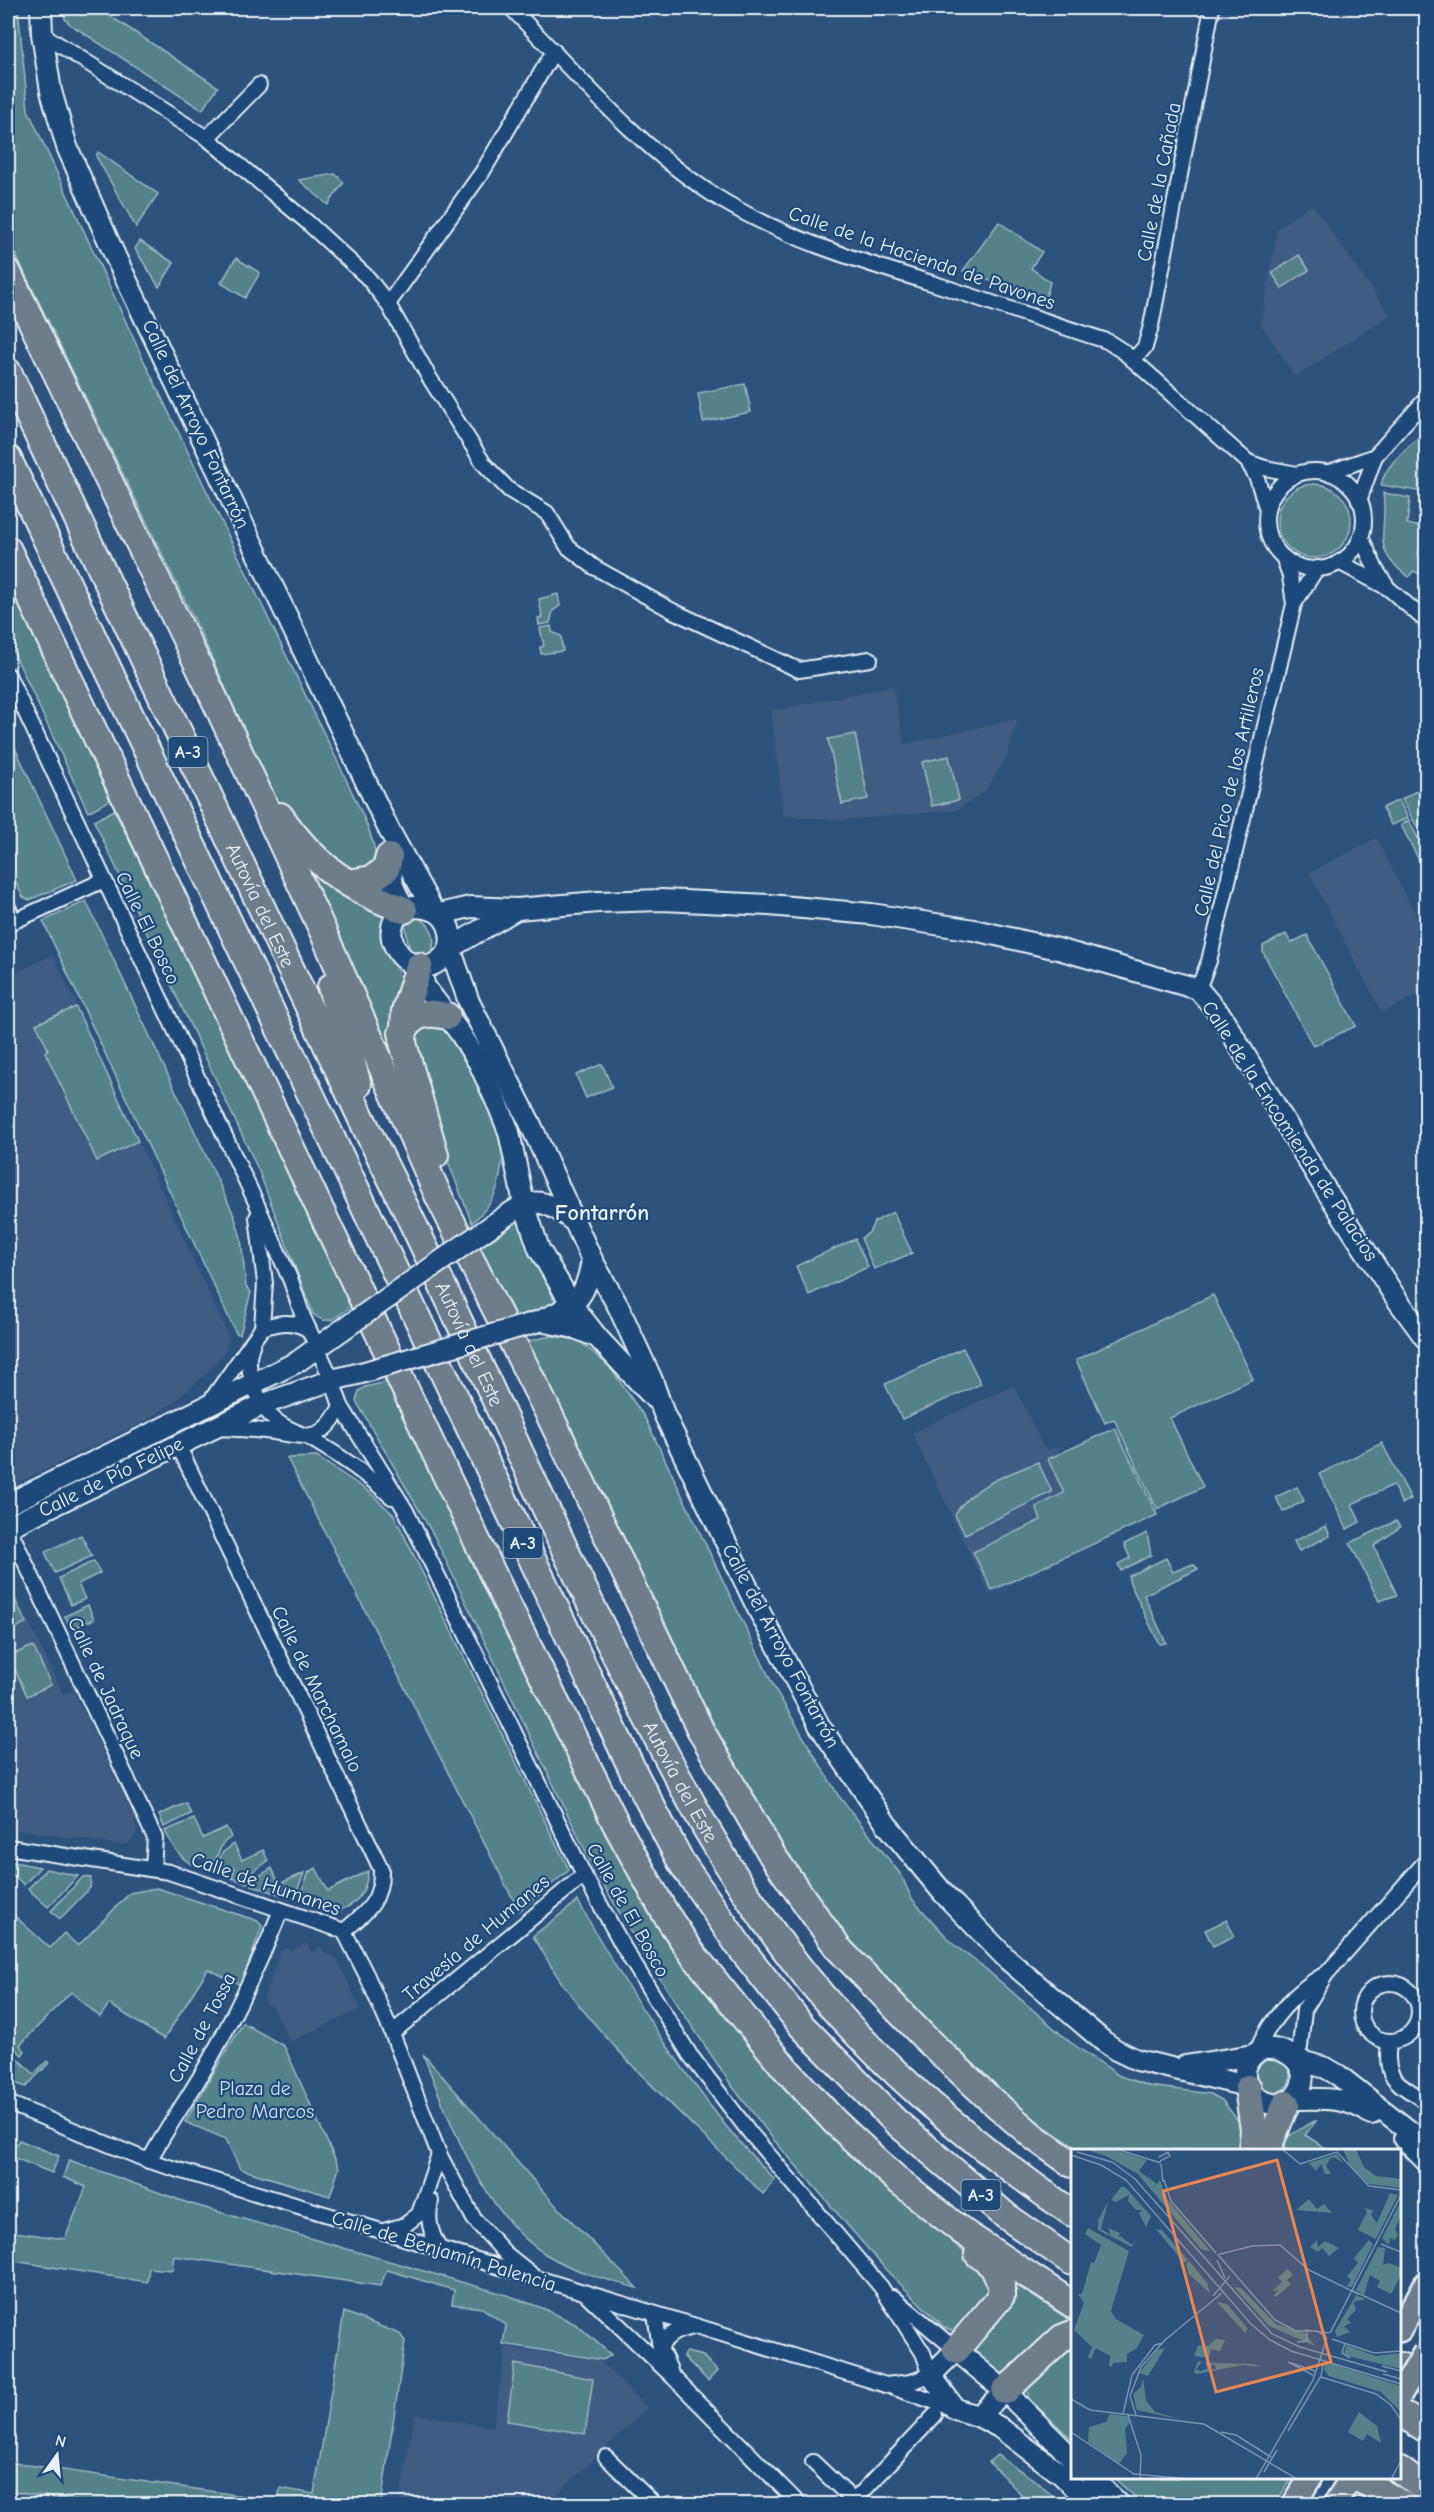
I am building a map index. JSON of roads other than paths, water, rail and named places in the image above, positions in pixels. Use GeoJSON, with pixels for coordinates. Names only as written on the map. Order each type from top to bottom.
{"type":"FeatureCollection","features":[{"type":"Feature","properties":{"kind":"highway"},"geometry":{"type":"LineString","coordinates":[[8,273],[206,681],[321,927],[438,1194],[493,1300],[701,1731],[772,1855],[838,1948],[924,2037],[1034,2137],[1071,2163]]}},
{"type":"Feature","properties":{"kind":"highway","name":"Autovía del Este"},"geometry":{"type":"LineString","coordinates":[[8,372],[368,1132],[423,1242],[574,1571],[667,1760],[712,1841],[795,1960],[824,1997],[877,2053],[982,2148],[1071,2211]]}},
{"type":"Feature","properties":{"kind":"highway","name":"Autovía del Este"},"geometry":{"type":"LineString","coordinates":[[8,459],[636,1777],[681,1862],[771,1989],[848,2075],[895,2121],[1006,2216],[1071,2261]]}},
{"type":"Feature","properties":{"kind":"highway"},"geometry":{"type":"LineString","coordinates":[[8,550],[506,1602],[618,1828],[665,1913],[692,1953],[785,2068],[834,2121],[957,2236],[993,2266],[1001,2284],[1001,2296],[956,2350]]}},
{"type":"Feature","properties":{"kind":"highway"},"geometry":{"type":"LineString","coordinates":[[245,768],[305,849],[327,870],[379,900],[404,910]]}},
{"type":"Feature","properties":{"kind":"highway"},"geometry":{"type":"LineString","coordinates":[[286,853],[337,1003],[368,1132]]}},
{"type":"Feature","properties":{"kind":"highway"},"geometry":{"type":"LineString","coordinates":[[348,883],[372,879],[386,869],[389,857]]}},
{"type":"Feature","properties":{"kind":"highway"},"geometry":{"type":"LineString","coordinates":[[419,966],[405,1011],[402,1033],[404,1055],[451,1202],[493,1300]]}},
{"type":"Feature","properties":{"kind":"highway"},"geometry":{"type":"LineString","coordinates":[[402,1033],[413,1018],[423,1013],[447,1016]]}},
{"type":"Feature","properties":{"kind":"highway"},"geometry":{"type":"LineString","coordinates":[[1248,2087],[1254,2130],[1252,2149]]}},
{"type":"Feature","properties":{"kind":"highway"},"geometry":{"type":"LineString","coordinates":[[1269,2149],[1271,2140],[1289,2101]]}},
{"type":"Feature","properties":{"kind":"highway"},"geometry":{"type":"LineString","coordinates":[[1034,2137],[1071,2158]]}},
{"type":"Feature","properties":{"kind":"highway"},"geometry":{"type":"LineString","coordinates":[[894,2177],[1002,2260],[1071,2303]]}},
{"type":"Feature","properties":{"kind":"highway"},"geometry":{"type":"LineString","coordinates":[[1005,2391],[1062,2338],[1071,2334]]}},
{"type":"Feature","properties":{"kind":"highway"},"geometry":{"type":"LineString","coordinates":[[1401,2367],[1426,2383]]}},
{"type":"Feature","properties":{"kind":"highway"},"geometry":{"type":"LineString","coordinates":[[1401,2414],[1426,2429]]}},
{"type":"Feature","properties":{"kind":"highway"},"geometry":{"type":"LineString","coordinates":[[1401,2458],[1426,2472]]}},
{"type":"Feature","properties":{"kind":"highway"},"geometry":{"type":"LineString","coordinates":[[1401,2471],[1426,2490]]}},
{"type":"Feature","properties":{"kind":"highway"},"geometry":{"type":"LineString","coordinates":[[1346,2489],[1401,2505]]}},
{"type":"Feature","properties":{"kind":"main road"},"geometry":{"type":"LineString","coordinates":[[1401,2328],[1426,2283]]}},
{"type":"Feature","properties":{"kind":"main road"},"geometry":{"type":"LineString","coordinates":[[1401,2393],[1426,2351]]}},
{"type":"Feature","properties":{"kind":"main road"},"geometry":{"type":"LineString","coordinates":[[1294,2505],[1309,2479]]}},
{"type":"Feature","properties":{"kind":"street","name":"Calle del Arroyo Fontarrón"},"geometry":{"type":"LineString","coordinates":[[41,8],[42,34],[51,91],[67,147],[116,258],[388,828],[436,912]]}},
{"type":"Feature","properties":{"kind":"street","name":"Calle de la Hacienda de Pavones"},"geometry":{"type":"LineString","coordinates":[[511,8],[627,126],[678,170],[755,219],[811,245],[1107,341],[1133,360],[1248,462],[1257,478],[1267,510]]}},
{"type":"Feature","properties":{"kind":"street","name":"Calle de la Cañada"},"geometry":{"type":"LineString","coordinates":[[1133,360],[1144,347],[1151,326],[1212,8]]}},
{"type":"Feature","properties":{"kind":"street"},"geometry":{"type":"LineString","coordinates":[[42,34],[207,138],[306,221],[368,278],[388,304],[429,376],[484,464],[509,490],[547,513],[568,547],[594,567],[673,611],[799,670],[870,658]]}},
{"type":"Feature","properties":{"kind":"street"},"geometry":{"type":"LineString","coordinates":[[388,304],[483,171],[554,51]]}},
{"type":"Feature","properties":{"kind":"street"},"geometry":{"type":"LineString","coordinates":[[207,138],[259,85]]}},
{"type":"Feature","properties":{"kind":"street"},"geometry":{"type":"LineString","coordinates":[[1359,501],[1375,456],[1426,399]]}},
{"type":"Feature","properties":{"kind":"street"},"geometry":{"type":"LineString","coordinates":[[1327,473],[1347,483],[1359,501],[1363,511],[1361,537],[1349,556],[1339,562],[1317,568],[1302,566],[1284,559],[1269,538],[1267,510],[1277,489],[1297,474],[1327,473],[1375,456]]}},
{"type":"Feature","properties":{"kind":"street","name":"Calle de la Hacienda de Pavones"},"geometry":{"type":"LineString","coordinates":[[1248,462],[1297,474]]}},
{"type":"Feature","properties":{"kind":"street"},"geometry":{"type":"LineString","coordinates":[[1361,537],[1376,570],[1388,588]]}},
{"type":"Feature","properties":{"kind":"street","name":"Calle del Pico de los Artilleros"},"geometry":{"type":"LineString","coordinates":[[1284,559],[1290,576],[1294,604]]}},
{"type":"Feature","properties":{"kind":"street"},"geometry":{"type":"LineString","coordinates":[[1339,562],[1388,588],[1426,621]]}},
{"type":"Feature","properties":{"kind":"street","name":"Calle del Pico de los Artilleros"},"geometry":{"type":"LineString","coordinates":[[1198,989],[1209,961],[1294,604],[1317,568]]}},
{"type":"Feature","properties":{"kind":"street","name":"Calle El Bosco"},"geometry":{"type":"LineString","coordinates":[[8,675],[254,1198],[314,1339]]}},
{"type":"Feature","properties":{"kind":"street","name":"Calle del Arroyo Fontarrón"},"geometry":{"type":"LineString","coordinates":[[388,828],[393,886],[404,910]]}},
{"type":"Feature","properties":{"kind":"street"},"geometry":{"type":"LineString","coordinates":[[8,907],[11,923],[104,880]]}},
{"type":"Feature","properties":{"kind":"street","name":"Calle de la Encomienda de Palacios"},"geometry":{"type":"LineString","coordinates":[[436,912],[470,907],[517,909],[598,902],[662,900],[769,905],[871,914],[995,934],[1058,949],[1198,989],[1221,1017],[1324,1187],[1396,1298],[1426,1339]]}},
{"type":"Feature","properties":{"kind":"street"},"geometry":{"type":"LineString","coordinates":[[412,907],[436,912],[449,928],[450,948],[444,957],[429,966],[419,966],[401,957],[391,939],[392,928],[404,910],[412,907]]}},
{"type":"Feature","properties":{"kind":"street","name":"Calle de la Encomienda de Palacios"},"geometry":{"type":"LineString","coordinates":[[450,948],[517,909]]}},
{"type":"Feature","properties":{"kind":"street","name":"Calle del Arroyo Fontarrón"},"geometry":{"type":"LineString","coordinates":[[450,948],[469,1002],[528,1121],[592,1260],[618,1306],[652,1380],[659,1403],[757,1607],[819,1725],[911,1857],[973,1926],[1008,1960],[1116,2050],[1137,2060],[1178,2068],[1248,2087]]}},
{"type":"Feature","properties":{"kind":"street","name":"Calle del Arroyo Fontarrón"},"geometry":{"type":"LineString","coordinates":[[419,966],[425,987],[479,1063],[500,1107],[517,1167],[524,1204],[539,1249],[572,1305],[597,1337],[659,1403]]}},
{"type":"Feature","properties":{"kind":"street"},"geometry":{"type":"LineString","coordinates":[[494,1224],[509,1204],[517,1167]]}},
{"type":"Feature","properties":{"kind":"street","name":"Calle El Bosco"},"geometry":{"type":"LineString","coordinates":[[254,1198],[265,1283],[262,1328]]}},
{"type":"Feature","properties":{"kind":"street"},"geometry":{"type":"LineString","coordinates":[[494,1224],[524,1204],[543,1203],[555,1207],[574,1222]]}},
{"type":"Feature","properties":{"kind":"street","name":"Calle de Pío Felipe"},"geometry":{"type":"LineString","coordinates":[[8,1504],[297,1362],[314,1339],[342,1330],[494,1224]]}},
{"type":"Feature","properties":{"kind":"street"},"geometry":{"type":"LineString","coordinates":[[540,1322],[572,1305],[585,1292],[592,1260]]}},
{"type":"Feature","properties":{"kind":"street"},"geometry":{"type":"LineString","coordinates":[[253,1341],[249,1359],[254,1383],[270,1415],[288,1429],[308,1437],[333,1422],[341,1406],[314,1339],[298,1324],[287,1322],[262,1328]]}},
{"type":"Feature","properties":{"kind":"street","name":"Calle del Arroyo Fontarrón"},"geometry":{"type":"LineString","coordinates":[[540,1322],[576,1328],[597,1337]]}},
{"type":"Feature","properties":{"kind":"street","name":"Calle de Pío Felipe"},"geometry":{"type":"LineString","coordinates":[[8,1527],[181,1451],[215,1428],[264,1404],[332,1380],[540,1322]]}},
{"type":"Feature","properties":{"kind":"street","name":"Calle de Pío Felipe"},"geometry":{"type":"LineString","coordinates":[[206,1407],[262,1328]]}},
{"type":"Feature","properties":{"kind":"street","name":"Calle de El Bosco"},"geometry":{"type":"LineString","coordinates":[[341,1406],[406,1511],[584,1875],[624,1948],[690,2055],[751,2134],[881,2287],[923,2353],[932,2375]]}},
{"type":"Feature","properties":{"kind":"street","name":"Calle de Pío Felipe"},"geometry":{"type":"LineString","coordinates":[[215,1428],[265,1431],[308,1437]]}},
{"type":"Feature","properties":{"kind":"street","name":"Calle de El Bosco"},"geometry":{"type":"LineString","coordinates":[[308,1437],[374,1480],[406,1511]]}},
{"type":"Feature","properties":{"kind":"street","name":"Calle de Marchamalo"},"geometry":{"type":"LineString","coordinates":[[181,1451],[381,1869],[378,1896],[369,1909],[344,1931]]}},
{"type":"Feature","properties":{"kind":"street","name":"Calle de Jadraque"},"geometry":{"type":"LineString","coordinates":[[8,1527],[155,1838],[153,1868]]}},
{"type":"Feature","properties":{"kind":"street","name":"Calle de Humanes"},"geometry":{"type":"LineString","coordinates":[[8,1847],[153,1868],[344,1931],[368,1976],[439,2154],[474,2219],[505,2253],[536,2278]]}},
{"type":"Feature","properties":{"kind":"street"},"geometry":{"type":"LineString","coordinates":[[1289,2101],[1302,2082],[1302,2074],[1296,2058],[1300,2047],[1304,2010],[1323,1983],[1327,1973],[1426,1861]]}},
{"type":"Feature","properties":{"kind":"street","name":"Travesía de Humanes"},"geometry":{"type":"LineString","coordinates":[[392,2033],[584,1875]]}},
{"type":"Feature","properties":{"kind":"street","name":"Calle de Tossa"},"geometry":{"type":"LineString","coordinates":[[149,2161],[164,2132],[200,2078],[233,2016],[281,1910]]}},
{"type":"Feature","properties":{"kind":"street"},"geometry":{"type":"LineString","coordinates":[[1327,1973],[1312,1981],[1264,2033],[1245,2074],[1248,2087],[1256,2099],[1265,2104],[1341,2100],[1359,2106],[1407,2141],[1426,2161]]}},
{"type":"Feature","properties":{"kind":"street"},"geometry":{"type":"LineString","coordinates":[[1392,1983],[1410,1991],[1419,2008],[1418,2019],[1408,2035],[1389,2041],[1372,2034],[1366,2027],[1361,2010],[1363,2001],[1374,1987],[1392,1983]]}},
{"type":"Feature","properties":{"kind":"street"},"geometry":{"type":"LineString","coordinates":[[1389,2041],[1387,2061],[1392,2078],[1426,2102]]}},
{"type":"Feature","properties":{"kind":"street"},"geometry":{"type":"LineString","coordinates":[[1255,2053],[1279,2049],[1296,2058],[1326,2068],[1426,2144]]}},
{"type":"Feature","properties":{"kind":"street","name":"Calle del Arroyo Fontarrón"},"geometry":{"type":"LineString","coordinates":[[1178,2068],[1255,2053]]}},
{"type":"Feature","properties":{"kind":"street","name":"Calle de Benjamín Palencia"},"geometry":{"type":"LineString","coordinates":[[8,2103],[149,2161],[696,2326],[978,2416],[1034,2452],[1062,2475],[1092,2505]]}},
{"type":"Feature","properties":{"kind":"street"},"geometry":{"type":"LineString","coordinates":[[382,2231],[405,2225],[419,2214],[439,2154]]}},
{"type":"Feature","properties":{"kind":"street"},"geometry":{"type":"LineString","coordinates":[[439,2154],[428,2216],[430,2230],[439,2248]]}},
{"type":"Feature","properties":{"kind":"street","name":"Calle de El Bosco"},"geometry":{"type":"LineString","coordinates":[[881,2287],[956,2350]]}},
{"type":"Feature","properties":{"kind":"street"},"geometry":{"type":"LineString","coordinates":[[584,2293],[673,2377],[798,2504]]}},
{"type":"Feature","properties":{"kind":"street"},"geometry":{"type":"LineString","coordinates":[[655,2314],[660,2348],[673,2377]]}},
{"type":"Feature","properties":{"kind":"street"},"geometry":{"type":"LineString","coordinates":[[660,2348],[665,2338],[676,2331],[696,2326]]}},
{"type":"Feature","properties":{"kind":"street"},"geometry":{"type":"LineString","coordinates":[[955,2409],[932,2375],[956,2350],[1005,2391],[1071,2457]]}},
{"type":"Feature","properties":{"kind":"street","name":"Calle de Benjamín Palencia"},"geometry":{"type":"LineString","coordinates":[[886,2385],[911,2382],[932,2375]]}},
{"type":"Feature","properties":{"kind":"street"},"geometry":{"type":"LineString","coordinates":[[978,2416],[1005,2391]]}},
{"type":"Feature","properties":{"kind":"street"},"geometry":{"type":"LineString","coordinates":[[813,2462],[854,2500],[935,2415]]}},
{"type":"Feature","properties":{"kind":"street"},"geometry":{"type":"LineString","coordinates":[[606,2457],[654,2505]]}},
{"type":"Feature","properties":{"kind":"street"},"geometry":{"type":"LineString","coordinates":[[1093,2479],[1119,2505]]}},
{"type":"Feature","properties":{"kind":"district","name":"Fontarrón"},"geometry":{"type":"Point","coordinates":[602,1213]}},
{"type":"Feature","properties":{"kind":"park label","name":"Plaza de Pedro Marcos"},"geometry":{"type":"Point","coordinates":[255,2100]}}]}
